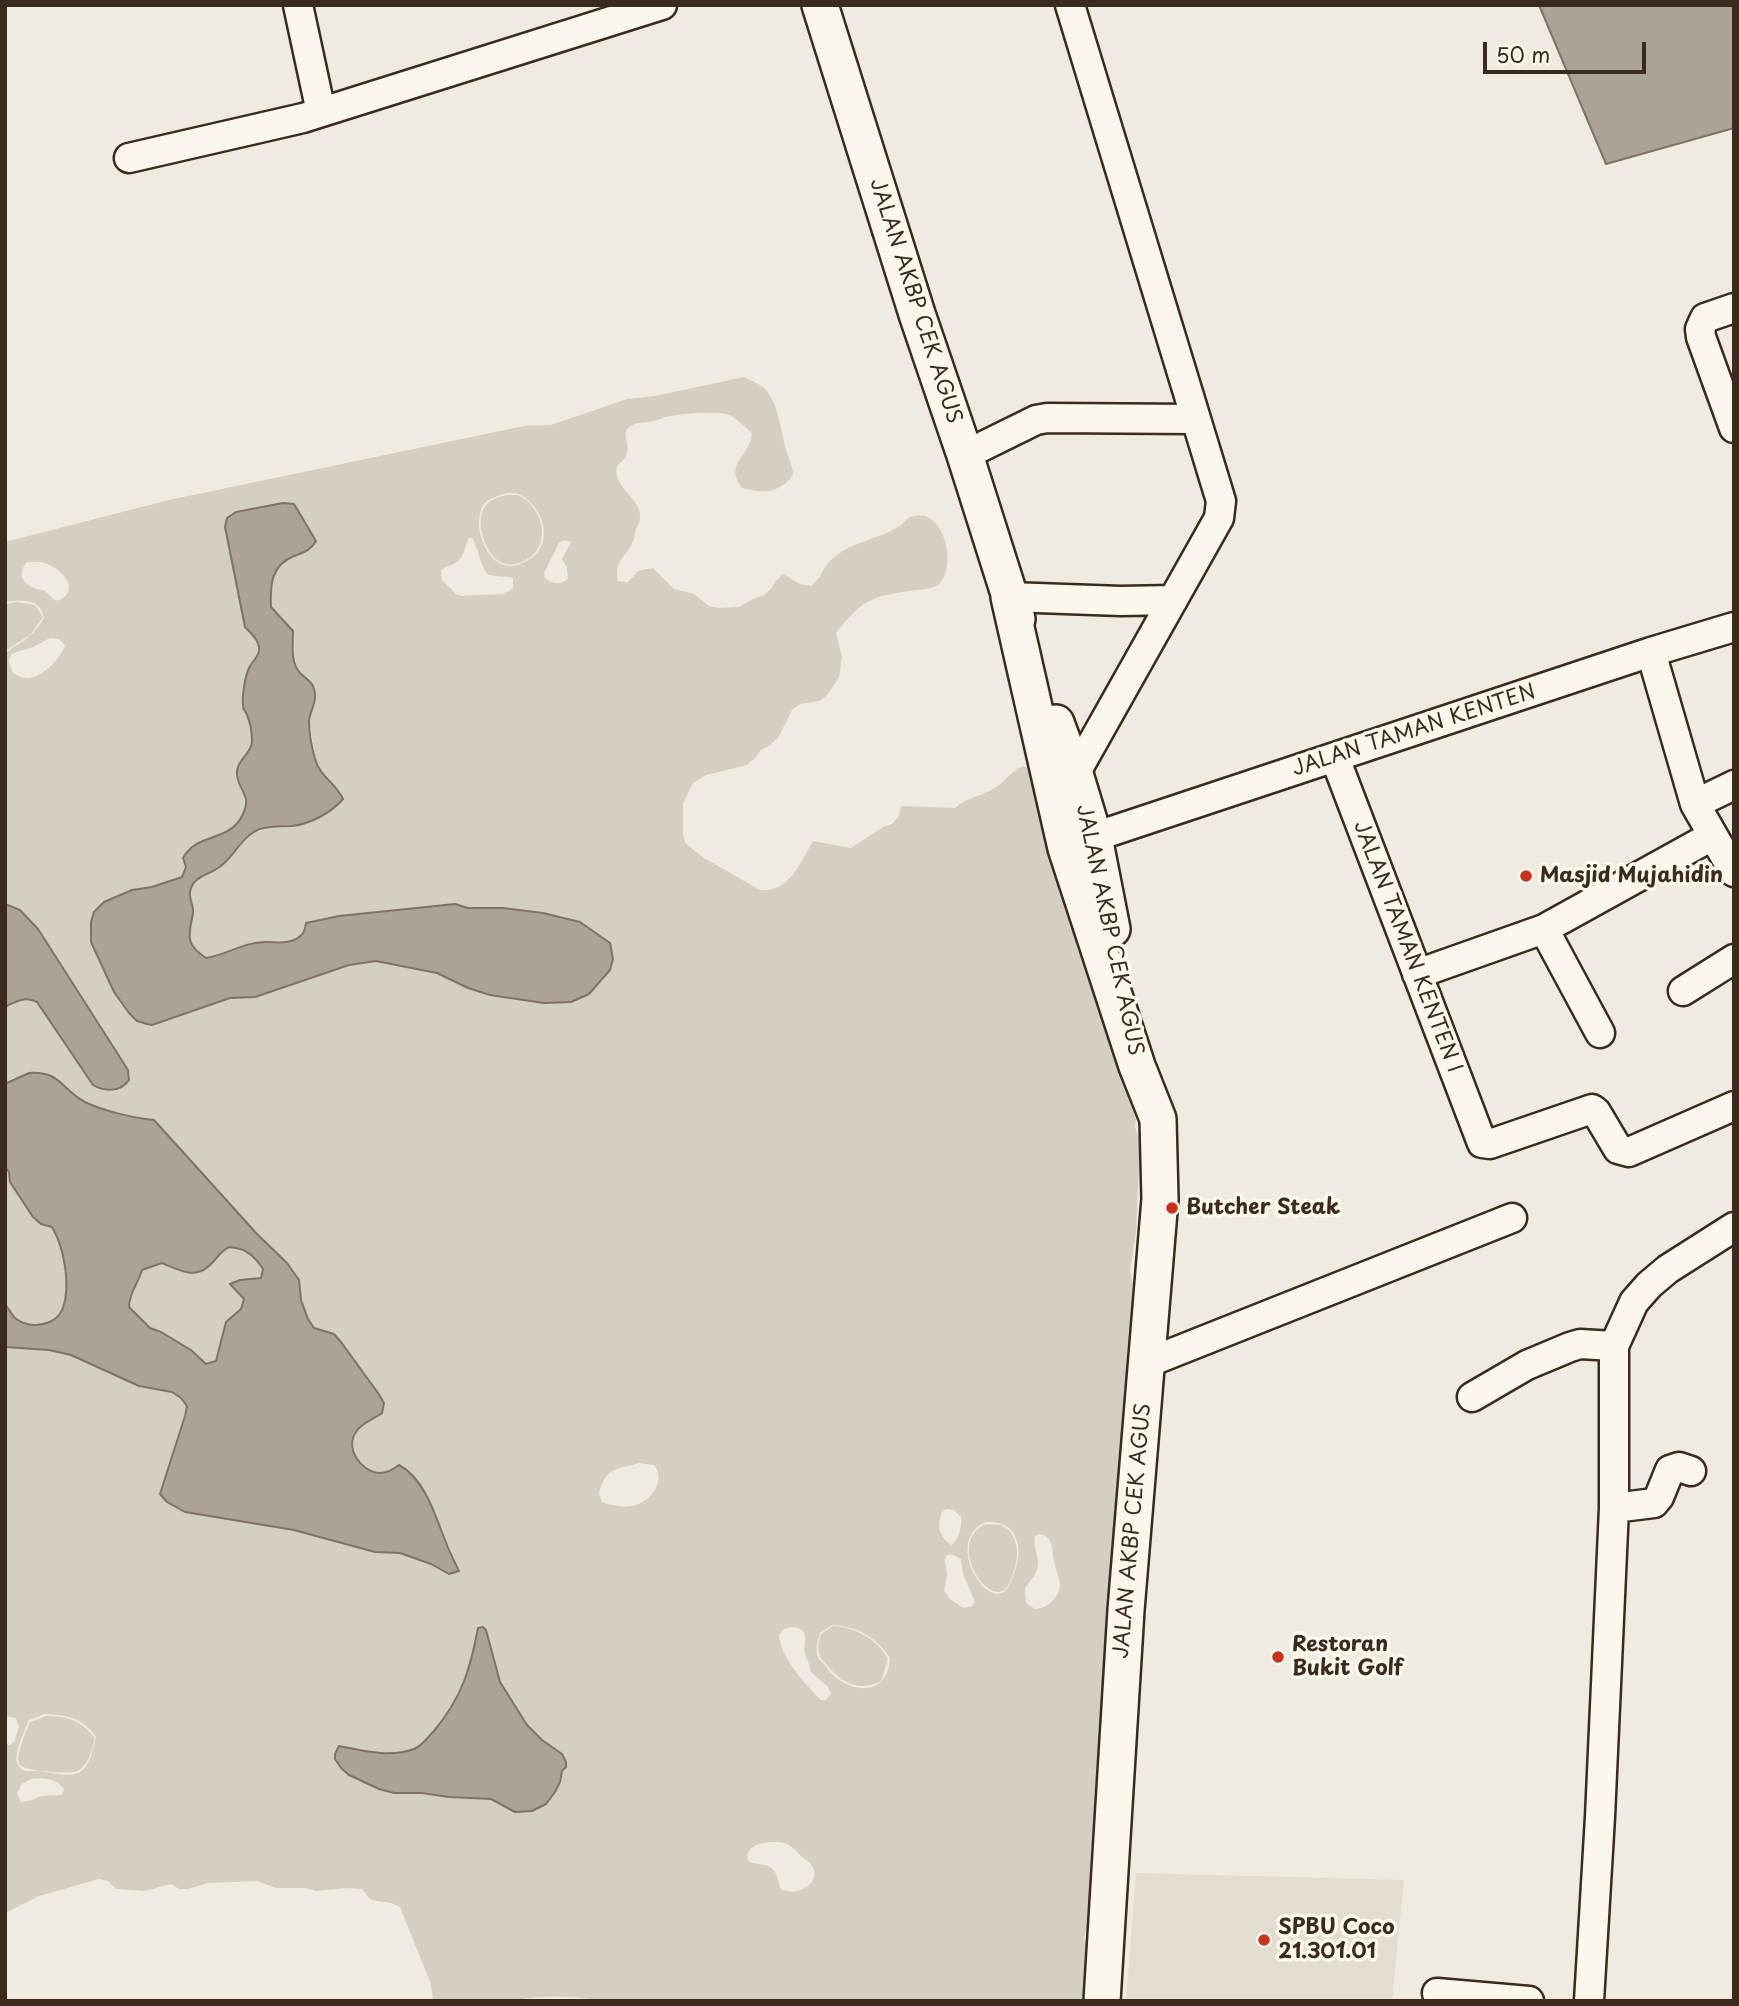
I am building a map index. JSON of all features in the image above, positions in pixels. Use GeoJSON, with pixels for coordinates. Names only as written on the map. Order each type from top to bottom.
{"type":"FeatureCollection","features":[{"type":"Feature","properties":{"kind":"main road","name":"JALAN AKBP CEK AGUS"},"geometry":{"type":"LineString","coordinates":[[820,5],[1009,597],[1075,774],[1094,837],[1138,1066]]}},
{"type":"Feature","properties":{"kind":"main road","name":"JALAN AKBP CEK AGUS"},"geometry":{"type":"LineString","coordinates":[[1009,597],[1066,848],[1158,1119],[1160,1199],[1126,1610],[1102,2001]]}},
{"type":"Feature","properties":{"kind":"street"},"geometry":{"type":"LineString","coordinates":[[298,5],[321,112]]}},
{"type":"Feature","properties":{"kind":"street"},"geometry":{"type":"LineString","coordinates":[[129,159],[321,112],[662,5]]}},
{"type":"Feature","properties":{"kind":"street"},"geometry":{"type":"LineString","coordinates":[[1070,5],[1219,491],[1220,511],[1219,518],[1075,774]]}},
{"type":"Feature","properties":{"kind":"street"},"geometry":{"type":"LineString","coordinates":[[1734,308],[1704,318],[1700,329],[1734,428]]}},
{"type":"Feature","properties":{"kind":"street"},"geometry":{"type":"LineString","coordinates":[[965,455],[1035,420],[1047,418],[1196,419]]}},
{"type":"Feature","properties":{"kind":"street"},"geometry":{"type":"LineString","coordinates":[[1009,597],[1173,600]]}},
{"type":"Feature","properties":{"kind":"street","name":"JALAN TAMAN KENTEN"},"geometry":{"type":"LineString","coordinates":[[1094,837],[1651,652],[1734,627]]}},
{"type":"Feature","properties":{"kind":"street"},"geometry":{"type":"LineString","coordinates":[[1651,652],[1695,804],[1734,873]]}},
{"type":"Feature","properties":{"kind":"street","name":"JALAN TAMAN KENTEN I"},"geometry":{"type":"LineString","coordinates":[[1335,758],[1482,1143],[1490,1144],[1592,1109],[1618,1149],[1626,1152],[1734,1106]]}},
{"type":"Feature","properties":{"kind":"street"},"geometry":{"type":"LineString","coordinates":[[1695,804],[1734,785]]}},
{"type":"Feature","properties":{"kind":"street"},"geometry":{"type":"LineString","coordinates":[[1417,974],[1544,929],[1713,836]]}},
{"type":"Feature","properties":{"kind":"street"},"geometry":{"type":"LineString","coordinates":[[1544,929],[1600,1033]]}},
{"type":"Feature","properties":{"kind":"street"},"geometry":{"type":"LineString","coordinates":[[1683,991],[1734,959]]}},
{"type":"Feature","properties":{"kind":"street"},"geometry":{"type":"LineString","coordinates":[[1147,1363],[1512,1218]]}},
{"type":"Feature","properties":{"kind":"street"},"geometry":{"type":"LineString","coordinates":[[1589,2001],[1614,1508],[1614,1346],[1634,1302],[1649,1285],[1668,1269],[1734,1227]]}},
{"type":"Feature","properties":{"kind":"street"},"geometry":{"type":"LineString","coordinates":[[1472,1397],[1527,1365],[1570,1347],[1580,1344],[1614,1346]]}},
{"type":"Feature","properties":{"kind":"street"},"geometry":{"type":"LineString","coordinates":[[1614,1508],[1654,1503],[1670,1470],[1679,1467],[1690,1471]]}},
{"type":"Feature","properties":{"kind":"street"},"geometry":{"type":"LineString","coordinates":[[1437,1993],[1529,2001]]}},
{"type":"Feature","properties":{"kind":"shaded area"},"geometry":{"type":"Polygon","coordinates":[[[1539,5],[1734,5],[1734,128],[1606,164],[1539,5]]]}},
{"type":"Feature","properties":{"kind":"shaded area"},"geometry":{"type":"Polygon","coordinates":[[[744,377],[762,386],[773,402],[778,416],[793,473],[787,482],[770,491],[742,488],[737,480],[736,466],[752,434],[736,419],[726,414],[678,415],[630,426],[626,432],[627,455],[617,466],[616,473],[621,485],[638,507],[640,519],[633,541],[617,568],[618,581],[628,582],[638,571],[653,568],[674,589],[694,594],[709,606],[739,607],[764,595],[783,574],[800,584],[811,586],[838,554],[892,530],[914,516],[925,516],[934,521],[945,542],[947,554],[944,577],[938,585],[871,600],[846,621],[836,633],[842,657],[839,677],[828,694],[820,701],[800,704],[792,710],[778,738],[761,750],[747,765],[706,775],[693,783],[683,803],[685,843],[704,858],[760,890],[770,890],[786,882],[813,841],[851,848],[892,824],[899,816],[901,806],[955,808],[996,787],[1023,766],[1032,770],[1126,1062],[1135,1127],[1140,1142],[1136,1232],[1130,1271],[1133,1285],[1127,1351],[1120,1520],[1110,1572],[1107,1650],[1101,1689],[1102,1740],[1091,1852],[1089,1920],[1084,1938],[1088,1947],[1088,1968],[1082,2001],[599,2001],[557,1997],[516,2001],[433,2001],[431,1984],[400,1907],[371,1900],[362,1889],[316,1891],[305,1888],[276,1888],[257,1881],[208,1883],[188,1889],[179,1889],[171,1884],[144,1891],[116,1889],[108,1881],[99,1879],[39,1896],[5,1913],[5,1744],[14,1742],[19,1727],[16,1718],[5,1716],[5,1347],[49,1350],[71,1355],[139,1386],[172,1392],[181,1398],[187,1406],[168,1467],[185,1512],[294,1530],[375,1552],[400,1553],[431,1564],[449,1574],[459,1571],[431,1505],[407,1470],[373,1472],[356,1457],[353,1435],[375,1417],[384,1403],[366,1375],[334,1334],[313,1328],[301,1300],[299,1280],[287,1263],[257,1234],[154,1120],[135,1118],[87,1103],[57,1078],[29,1073],[5,1084],[5,1007],[25,999],[37,1002],[93,1085],[129,1080],[130,1075],[38,929],[13,906],[5,904],[5,653],[32,633],[44,617],[39,606],[34,603],[5,602],[5,542],[169,500],[524,426],[551,425],[627,399],[655,396],[744,377]],[[506,493],[486,502],[479,524],[486,549],[491,556],[502,565],[509,566],[524,563],[536,554],[543,541],[544,528],[532,504],[516,493],[506,493]],[[283,503],[235,512],[240,597],[245,627],[256,638],[259,653],[247,676],[243,705],[252,740],[250,751],[244,758],[237,777],[244,794],[245,807],[242,817],[225,831],[187,849],[186,867],[182,877],[123,894],[94,913],[91,922],[90,937],[114,992],[129,1013],[137,1021],[152,1025],[230,998],[255,997],[349,965],[376,961],[437,973],[490,995],[571,1002],[589,994],[612,966],[543,913],[503,908],[468,908],[455,904],[339,916],[304,932],[297,939],[245,945],[216,957],[206,958],[190,945],[190,920],[194,911],[190,892],[196,879],[223,865],[251,834],[272,827],[292,826],[338,789],[318,769],[309,718],[315,699],[309,679],[300,673],[294,664],[293,631],[271,607],[272,581],[277,567],[316,541],[294,504],[283,503]],[[469,538],[464,553],[454,564],[441,570],[442,580],[457,595],[504,594],[513,588],[513,578],[487,573],[472,538],[469,538]],[[563,540],[559,543],[544,573],[545,578],[556,583],[568,579],[567,568],[562,559],[571,542],[563,540]],[[27,562],[22,573],[26,583],[45,591],[54,600],[60,600],[68,593],[65,577],[50,565],[27,562]],[[50,638],[11,654],[9,662],[13,673],[22,678],[31,678],[49,668],[65,645],[59,639],[50,638]],[[639,1463],[613,1470],[602,1484],[599,1493],[602,1502],[619,1506],[636,1505],[647,1499],[656,1489],[658,1477],[654,1465],[639,1463]],[[947,1509],[942,1511],[939,1521],[941,1534],[952,1545],[959,1532],[961,1517],[954,1510],[947,1509]],[[986,1522],[974,1531],[968,1543],[968,1557],[980,1582],[988,1591],[998,1594],[1006,1590],[1015,1571],[1018,1544],[1014,1534],[1004,1525],[986,1522]],[[1039,1534],[1035,1536],[1037,1569],[1025,1588],[1026,1603],[1035,1609],[1050,1603],[1058,1594],[1060,1585],[1049,1539],[1039,1534]],[[952,1554],[947,1555],[945,1560],[947,1575],[944,1590],[950,1599],[963,1608],[972,1606],[975,1602],[963,1574],[961,1559],[952,1554]],[[832,1625],[820,1633],[818,1657],[835,1677],[855,1687],[874,1686],[882,1681],[890,1658],[879,1644],[865,1634],[832,1625]],[[798,1628],[784,1629],[779,1635],[781,1644],[801,1678],[821,1700],[826,1700],[831,1694],[828,1687],[810,1671],[804,1632],[798,1628]],[[45,1714],[29,1720],[16,1759],[24,1771],[75,1774],[84,1769],[89,1761],[96,1737],[80,1722],[45,1714]],[[31,1779],[22,1784],[17,1793],[21,1802],[41,1796],[62,1795],[64,1790],[54,1781],[31,1779]],[[774,1842],[757,1845],[748,1852],[748,1861],[772,1869],[781,1889],[797,1891],[813,1881],[815,1874],[812,1866],[789,1845],[774,1842]]]}},
{"type":"Feature","properties":{"kind":"shaded area"},"geometry":{"type":"Polygon","coordinates":[[[506,495],[517,495],[529,503],[538,515],[542,530],[540,544],[533,555],[514,564],[502,563],[491,554],[484,540],[481,524],[483,510],[487,504],[506,495]]]}},
{"type":"Feature","properties":{"kind":"shaded area"},"geometry":{"type":"Polygon","coordinates":[[[283,503],[294,504],[316,541],[306,551],[286,560],[276,570],[271,591],[271,607],[293,631],[295,664],[314,689],[309,721],[317,765],[343,799],[326,813],[306,823],[268,827],[254,832],[221,866],[195,882],[190,892],[193,910],[190,939],[194,948],[206,958],[250,944],[291,941],[301,935],[306,923],[339,916],[455,904],[468,908],[503,908],[543,913],[580,922],[610,943],[613,959],[610,970],[589,994],[571,1002],[544,1003],[490,995],[437,973],[376,961],[349,965],[255,997],[230,998],[152,1025],[137,1021],[114,992],[91,942],[94,912],[104,902],[132,890],[152,887],[182,877],[186,867],[183,858],[189,850],[229,830],[245,809],[246,799],[238,781],[237,770],[252,742],[249,721],[243,709],[243,696],[245,681],[259,647],[256,639],[245,627],[225,527],[227,518],[236,512],[283,503]]]}},
{"type":"Feature","properties":{"kind":"shaded area"},"geometry":{"type":"Polygon","coordinates":[[[17,602],[35,605],[43,617],[30,635],[5,651],[5,604],[17,602]]]}},
{"type":"Feature","properties":{"kind":"shaded area"},"geometry":{"type":"Polygon","coordinates":[[[5,904],[20,910],[38,929],[128,1070],[129,1080],[122,1087],[108,1090],[93,1085],[37,1002],[25,999],[5,1007],[5,904]]]}},
{"type":"Feature","properties":{"kind":"shaded area"},"geometry":{"type":"Polygon","coordinates":[[[29,1073],[40,1073],[55,1078],[77,1097],[92,1105],[119,1114],[154,1120],[257,1234],[287,1263],[299,1280],[301,1300],[314,1328],[334,1334],[378,1393],[384,1403],[382,1413],[356,1432],[352,1445],[356,1458],[366,1468],[379,1473],[399,1465],[416,1479],[428,1498],[459,1571],[449,1574],[431,1564],[400,1553],[375,1552],[294,1530],[185,1512],[167,1502],[160,1494],[185,1416],[187,1406],[181,1398],[172,1392],[139,1386],[71,1355],[49,1350],[5,1347],[5,1304],[21,1322],[42,1324],[60,1314],[66,1288],[63,1255],[52,1227],[41,1224],[33,1217],[10,1182],[9,1172],[5,1167],[5,1084],[29,1073]],[[229,1247],[209,1266],[197,1272],[186,1272],[162,1263],[142,1270],[130,1297],[129,1307],[150,1328],[191,1350],[206,1364],[216,1361],[226,1322],[241,1309],[244,1299],[230,1284],[261,1278],[263,1269],[249,1253],[229,1247]]]}},
{"type":"Feature","properties":{"kind":"shaded area"},"geometry":{"type":"Polygon","coordinates":[[[5,1167],[9,1172],[10,1182],[33,1217],[41,1224],[52,1227],[63,1255],[66,1288],[63,1308],[55,1319],[42,1324],[21,1322],[5,1304],[5,1167]]]}},
{"type":"Feature","properties":{"kind":"shaded area"},"geometry":{"type":"Polygon","coordinates":[[[229,1247],[249,1253],[263,1268],[261,1278],[240,1280],[231,1285],[244,1299],[241,1309],[226,1322],[216,1361],[206,1364],[191,1349],[150,1328],[128,1307],[142,1270],[162,1263],[180,1272],[208,1267],[220,1252],[229,1247]]]}},
{"type":"Feature","properties":{"kind":"shaded area"},"geometry":{"type":"Polygon","coordinates":[[[986,1524],[1001,1525],[1009,1530],[1016,1547],[1017,1557],[1011,1580],[1007,1587],[999,1592],[991,1590],[982,1582],[974,1571],[970,1558],[969,1545],[974,1533],[986,1524]]]}},
{"type":"Feature","properties":{"kind":"shaded area"},"geometry":{"type":"Polygon","coordinates":[[[833,1626],[857,1632],[878,1646],[888,1659],[881,1681],[866,1686],[851,1684],[844,1681],[823,1661],[819,1651],[821,1634],[833,1626]]]}},
{"type":"Feature","properties":{"kind":"shaded area"},"geometry":{"type":"Polygon","coordinates":[[[483,1627],[500,1682],[527,1725],[562,1754],[566,1762],[560,1782],[546,1804],[532,1811],[515,1812],[491,1799],[394,1793],[349,1775],[341,1768],[335,1759],[339,1746],[377,1753],[396,1753],[420,1746],[444,1719],[458,1695],[472,1657],[478,1628],[483,1627]]]}},
{"type":"Feature","properties":{"kind":"shaded area"},"geometry":{"type":"Polygon","coordinates":[[[46,1716],[73,1720],[95,1738],[90,1756],[85,1765],[77,1771],[28,1769],[19,1764],[20,1749],[30,1722],[46,1716]]]}},
{"type":"Feature","properties":{"kind":"shaded area","name":"SPBU Coco 21.301.01"},"geometry":{"type":"Polygon","coordinates":[[[1136,1873],[1404,1880],[1392,2001],[1126,2001],[1136,1873]]]}},
{"type":"Feature","properties":{"kind":"place","name":"Masjid Mujahidin"},"geometry":{"type":"Point","coordinates":[1526,876]}},
{"type":"Feature","properties":{"kind":"place","name":"Butcher Steak"},"geometry":{"type":"Point","coordinates":[1172,1208]}},
{"type":"Feature","properties":{"kind":"place","name":"Restoran Bukit Golf"},"geometry":{"type":"Point","coordinates":[1278,1657]}},
{"type":"Feature","properties":{"kind":"place","name":"SPBU Coco 21.301.01"},"geometry":{"type":"Point","coordinates":[1264,1940]}}]}
